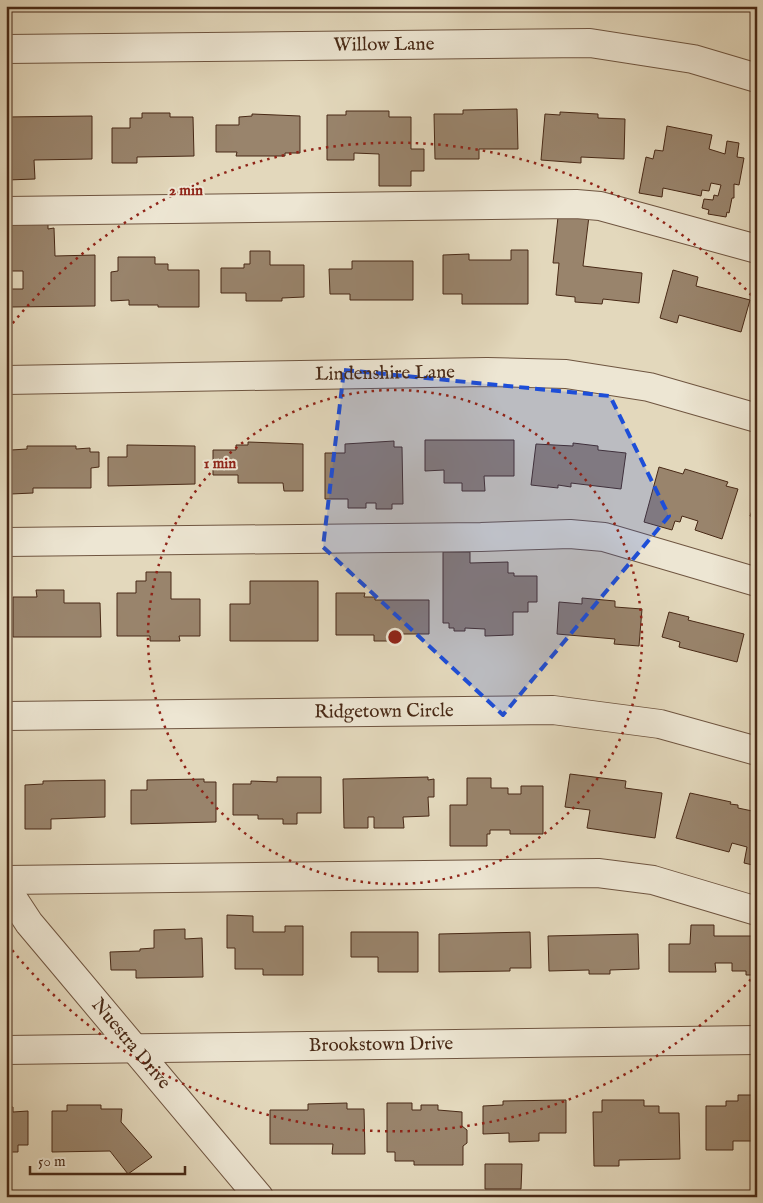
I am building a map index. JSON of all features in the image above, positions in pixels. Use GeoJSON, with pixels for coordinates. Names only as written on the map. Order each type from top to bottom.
{"type":"FeatureCollection","features":[{"type":"Feature","properties":{"kind":"street","name":"Willow Lane"},"geometry":{"type":"LineString","coordinates":[[6,49],[590,43],[693,59],[757,78]]}},
{"type":"Feature","properties":{"kind":"street"},"geometry":{"type":"LineString","coordinates":[[6,211],[576,204],[600,206],[757,249]]}},
{"type":"Feature","properties":{"kind":"street","name":"Lindenshire Lane"},"geometry":{"type":"LineString","coordinates":[[6,380],[487,372],[566,374],[649,387],[757,418]]}},
{"type":"Feature","properties":{"kind":"street"},"geometry":{"type":"LineString","coordinates":[[6,542],[481,538],[570,534],[604,537],[757,582]]}},
{"type":"Feature","properties":{"kind":"street","name":"Ridgetown Circle"},"geometry":{"type":"LineString","coordinates":[[6,716],[553,710],[660,724],[757,751]]}},
{"type":"Feature","properties":{"kind":"street"},"geometry":{"type":"LineString","coordinates":[[6,880],[598,873],[653,880],[757,911]]}},
{"type":"Feature","properties":{"kind":"street","name":"Nuestra Drive"},"geometry":{"type":"LineString","coordinates":[[6,888],[29,922],[260,1197]]}},
{"type":"Feature","properties":{"kind":"street","name":"Brookstown Drive"},"geometry":{"type":"LineString","coordinates":[[6,1050],[757,1040]]}},
{"type":"Feature","properties":{"kind":"highlighted area"},"geometry":{"type":"Polygon","coordinates":[[[344,370],[610,396],[669,516],[503,715],[323,547],[344,370]]]}},
{"type":"Feature","properties":{"kind":"building"},"geometry":{"type":"Polygon","coordinates":[[[517,109],[518,149],[479,149],[479,159],[435,159],[434,114],[463,114],[463,110],[517,109]]]}},
{"type":"Feature","properties":{"kind":"building"},"geometry":{"type":"Polygon","coordinates":[[[346,111],[389,111],[389,117],[411,117],[411,149],[424,149],[424,171],[411,171],[411,186],[379,186],[379,154],[354,153],[354,160],[327,160],[327,115],[346,115],[346,111]]]}},
{"type":"Feature","properties":{"kind":"building"},"geometry":{"type":"Polygon","coordinates":[[[560,112],[598,114],[598,118],[625,119],[624,159],[581,157],[581,163],[541,160],[545,114],[560,115],[560,112]]]}},
{"type":"Feature","properties":{"kind":"building"},"geometry":{"type":"Polygon","coordinates":[[[142,113],[170,113],[170,117],[193,117],[194,156],[137,157],[137,163],[112,163],[112,128],[130,128],[130,118],[142,118],[142,113]]]}},
{"type":"Feature","properties":{"kind":"building"},"geometry":{"type":"Polygon","coordinates":[[[252,114],[300,116],[300,153],[285,153],[285,156],[236,156],[237,152],[216,152],[216,125],[239,125],[239,117],[252,116],[252,114]]]}},
{"type":"Feature","properties":{"kind":"building"},"geometry":{"type":"Polygon","coordinates":[[[92,116],[92,159],[34,160],[35,179],[7,180],[6,117],[92,116]]]}},
{"type":"Feature","properties":{"kind":"building"},"geometry":{"type":"Polygon","coordinates":[[[667,126],[712,135],[709,149],[725,154],[727,141],[739,143],[737,157],[744,158],[739,185],[734,184],[734,198],[732,198],[729,213],[727,212],[726,217],[708,214],[709,210],[702,208],[704,199],[713,200],[714,195],[718,196],[721,185],[711,183],[709,191],[702,190],[701,196],[663,188],[662,197],[639,193],[646,157],[653,159],[655,150],[663,151],[667,126]]]}},
{"type":"Feature","properties":{"kind":"building"},"geometry":{"type":"Polygon","coordinates":[[[589,216],[583,266],[642,273],[639,303],[603,299],[602,304],[575,302],[575,297],[556,295],[559,263],[553,263],[558,217],[589,216]]]}},
{"type":"Feature","properties":{"kind":"building"},"geometry":{"type":"Polygon","coordinates":[[[48,223],[48,229],[54,228],[55,256],[95,255],[95,306],[10,307],[9,289],[23,289],[23,271],[10,271],[10,224],[48,223]]]}},
{"type":"Feature","properties":{"kind":"building"},"geometry":{"type":"Polygon","coordinates":[[[511,250],[528,250],[528,304],[462,304],[462,294],[443,294],[443,255],[469,254],[469,260],[511,260],[511,250]]]}},
{"type":"Feature","properties":{"kind":"building"},"geometry":{"type":"Polygon","coordinates":[[[250,251],[270,251],[270,265],[304,265],[304,297],[282,298],[282,301],[246,301],[246,293],[221,293],[221,268],[244,268],[244,264],[250,264],[250,251]]]}},
{"type":"Feature","properties":{"kind":"building"},"geometry":{"type":"Polygon","coordinates":[[[118,257],[155,257],[155,264],[168,264],[168,270],[199,270],[199,307],[158,307],[158,305],[129,305],[129,300],[111,301],[111,272],[118,271],[118,257]]]}},
{"type":"Feature","properties":{"kind":"building"},"geometry":{"type":"Polygon","coordinates":[[[352,261],[413,261],[413,300],[350,300],[350,294],[330,294],[329,269],[352,269],[352,261]]]}},
{"type":"Feature","properties":{"kind":"building"},"geometry":{"type":"Polygon","coordinates":[[[673,270],[698,277],[696,286],[750,300],[741,332],[679,315],[677,323],[660,318],[673,270]]]}},
{"type":"Feature","properties":{"kind":"building"},"geometry":{"type":"Polygon","coordinates":[[[425,440],[514,440],[514,476],[484,476],[485,491],[462,491],[462,483],[444,483],[444,470],[425,471],[425,440]]]}},
{"type":"Feature","properties":{"kind":"building"},"geometry":{"type":"Polygon","coordinates":[[[394,441],[394,447],[402,447],[403,504],[392,504],[392,509],[376,509],[376,503],[366,503],[366,508],[348,508],[348,499],[325,499],[325,453],[345,453],[345,444],[394,441]]]}},
{"type":"Feature","properties":{"kind":"building"},"geometry":{"type":"Polygon","coordinates":[[[248,442],[303,444],[303,491],[284,491],[283,483],[238,483],[238,475],[213,475],[213,450],[236,450],[236,445],[248,445],[248,442]]]}},
{"type":"Feature","properties":{"kind":"building"},"geometry":{"type":"Polygon","coordinates":[[[573,443],[598,446],[598,450],[626,453],[621,489],[571,483],[571,487],[558,485],[558,488],[531,485],[536,444],[573,446],[573,443]]]}},
{"type":"Feature","properties":{"kind":"building"},"geometry":{"type":"Polygon","coordinates":[[[127,445],[195,446],[195,484],[108,486],[108,457],[127,457],[127,445]]]}},
{"type":"Feature","properties":{"kind":"building"},"geometry":{"type":"Polygon","coordinates":[[[27,446],[76,446],[76,449],[90,448],[90,452],[99,452],[99,467],[91,468],[91,488],[33,488],[33,493],[11,494],[11,450],[27,449],[27,446]]]}},
{"type":"Feature","properties":{"kind":"building"},"geometry":{"type":"Polygon","coordinates":[[[659,467],[683,474],[685,469],[728,482],[726,486],[738,489],[722,539],[695,530],[698,521],[682,516],[680,522],[675,521],[672,530],[644,522],[659,467]]]}},
{"type":"Feature","properties":{"kind":"building"},"geometry":{"type":"Polygon","coordinates":[[[757,496],[757,518],[750,516],[757,496]]]}},
{"type":"Feature","properties":{"kind":"building"},"geometry":{"type":"Polygon","coordinates":[[[443,552],[470,552],[470,563],[508,562],[508,573],[514,573],[514,576],[537,576],[537,602],[528,602],[528,612],[513,612],[513,635],[485,636],[485,629],[465,628],[465,631],[454,631],[454,628],[449,628],[449,623],[443,623],[443,552]]]}},
{"type":"Feature","properties":{"kind":"building"},"geometry":{"type":"Polygon","coordinates":[[[146,572],[171,572],[171,599],[200,599],[200,636],[179,636],[180,641],[150,641],[150,636],[117,636],[117,593],[136,593],[136,581],[146,581],[146,572]]]}},
{"type":"Feature","properties":{"kind":"building"},"geometry":{"type":"Polygon","coordinates":[[[250,581],[318,581],[318,641],[230,641],[230,604],[250,604],[250,581]]]}},
{"type":"Feature","properties":{"kind":"building"},"geometry":{"type":"Polygon","coordinates":[[[36,590],[64,590],[64,603],[100,603],[101,637],[13,637],[13,597],[37,597],[36,590]]]}},
{"type":"Feature","properties":{"kind":"building"},"geometry":{"type":"Polygon","coordinates":[[[336,593],[365,593],[364,597],[375,597],[375,600],[429,600],[429,634],[398,634],[398,641],[374,641],[374,635],[336,635],[336,593]]]}},
{"type":"Feature","properties":{"kind":"building"},"geometry":{"type":"Polygon","coordinates":[[[582,598],[615,601],[615,607],[642,609],[639,646],[614,644],[615,639],[557,634],[559,602],[582,604],[582,598]]]}},
{"type":"Feature","properties":{"kind":"building"},"geometry":{"type":"Polygon","coordinates":[[[669,612],[689,617],[688,620],[744,634],[737,662],[679,647],[680,642],[662,637],[669,612]]]}},
{"type":"Feature","properties":{"kind":"building"},"geometry":{"type":"Polygon","coordinates":[[[570,774],[626,781],[625,788],[662,793],[655,838],[587,828],[590,810],[565,807],[570,774]]]}},
{"type":"Feature","properties":{"kind":"building"},"geometry":{"type":"Polygon","coordinates":[[[277,777],[321,777],[321,813],[297,813],[297,824],[283,824],[283,819],[258,819],[258,815],[233,815],[233,784],[251,784],[251,781],[277,782],[277,777]]]}},
{"type":"Feature","properties":{"kind":"building"},"geometry":{"type":"Polygon","coordinates":[[[428,777],[428,780],[434,779],[434,797],[428,797],[429,816],[403,817],[404,828],[374,828],[374,817],[368,817],[368,828],[344,828],[343,779],[428,777]]]}},
{"type":"Feature","properties":{"kind":"building"},"geometry":{"type":"Polygon","coordinates":[[[467,778],[491,778],[491,788],[508,788],[508,794],[521,794],[521,786],[543,786],[543,834],[510,834],[510,830],[490,830],[490,834],[487,834],[487,846],[450,846],[450,805],[467,805],[467,778]]]}},
{"type":"Feature","properties":{"kind":"building"},"geometry":{"type":"Polygon","coordinates":[[[204,779],[204,782],[216,782],[216,822],[131,824],[131,790],[147,790],[147,780],[204,779]]]}},
{"type":"Feature","properties":{"kind":"building"},"geometry":{"type":"Polygon","coordinates":[[[105,780],[105,817],[51,819],[51,829],[25,829],[25,785],[43,784],[43,781],[105,780]]]}},
{"type":"Feature","properties":{"kind":"building"},"geometry":{"type":"Polygon","coordinates":[[[690,793],[731,802],[730,804],[738,805],[738,808],[757,812],[757,866],[744,863],[747,847],[732,843],[729,852],[676,838],[690,793]]]}},
{"type":"Feature","properties":{"kind":"building"},"geometry":{"type":"Polygon","coordinates":[[[227,915],[253,916],[253,932],[285,932],[285,926],[303,926],[303,975],[263,975],[263,969],[235,969],[235,948],[227,948],[227,915]]]}},
{"type":"Feature","properties":{"kind":"building"},"geometry":{"type":"Polygon","coordinates":[[[691,925],[714,925],[714,936],[755,936],[756,975],[746,975],[746,971],[732,971],[732,963],[715,963],[716,972],[669,972],[669,944],[690,944],[691,925]]]}},
{"type":"Feature","properties":{"kind":"building"},"geometry":{"type":"Polygon","coordinates":[[[185,929],[185,939],[202,938],[203,977],[136,978],[136,970],[111,970],[110,952],[140,951],[140,949],[154,948],[154,930],[185,929]]]}},
{"type":"Feature","properties":{"kind":"building"},"geometry":{"type":"Polygon","coordinates":[[[351,932],[418,932],[418,972],[378,972],[378,957],[351,957],[351,932]]]}},
{"type":"Feature","properties":{"kind":"building"},"geometry":{"type":"Polygon","coordinates":[[[530,932],[531,968],[510,968],[510,971],[439,972],[439,934],[530,932]]]}},
{"type":"Feature","properties":{"kind":"building"},"geometry":{"type":"Polygon","coordinates":[[[638,934],[639,969],[610,970],[610,974],[589,974],[589,970],[549,971],[548,936],[638,934]]]}},
{"type":"Feature","properties":{"kind":"building"},"geometry":{"type":"Polygon","coordinates":[[[738,1095],[757,1095],[757,1141],[733,1141],[733,1150],[706,1150],[706,1106],[726,1106],[726,1101],[738,1101],[738,1095]]]}},
{"type":"Feature","properties":{"kind":"building"},"geometry":{"type":"Polygon","coordinates":[[[566,1100],[566,1133],[539,1133],[539,1141],[509,1142],[509,1133],[483,1134],[483,1106],[503,1105],[503,1101],[566,1100]]]}},
{"type":"Feature","properties":{"kind":"building"},"geometry":{"type":"Polygon","coordinates":[[[602,1100],[644,1100],[644,1106],[659,1106],[659,1113],[679,1113],[680,1159],[619,1160],[619,1166],[594,1166],[593,1112],[602,1112],[602,1100]]]}},
{"type":"Feature","properties":{"kind":"building"},"geometry":{"type":"Polygon","coordinates":[[[347,1103],[347,1109],[364,1109],[365,1154],[332,1154],[333,1144],[270,1144],[270,1110],[308,1110],[308,1104],[347,1103]]]}},
{"type":"Feature","properties":{"kind":"building"},"geometry":{"type":"Polygon","coordinates":[[[387,1103],[412,1103],[412,1110],[421,1110],[421,1105],[438,1105],[438,1110],[462,1112],[462,1126],[467,1130],[467,1143],[463,1146],[463,1165],[414,1165],[414,1161],[395,1161],[395,1152],[387,1152],[387,1103]]]}},
{"type":"Feature","properties":{"kind":"building"},"geometry":{"type":"Polygon","coordinates":[[[67,1105],[101,1105],[101,1109],[122,1109],[121,1122],[152,1157],[128,1174],[110,1151],[52,1152],[52,1111],[67,1111],[67,1105]]]}},
{"type":"Feature","properties":{"kind":"building"},"geometry":{"type":"Polygon","coordinates":[[[6,1107],[13,1107],[13,1112],[28,1111],[28,1145],[18,1145],[18,1152],[6,1152],[6,1107]]]}},
{"type":"Feature","properties":{"kind":"building"},"geometry":{"type":"Polygon","coordinates":[[[485,1164],[522,1164],[521,1189],[485,1189],[485,1164]]]}}]}
